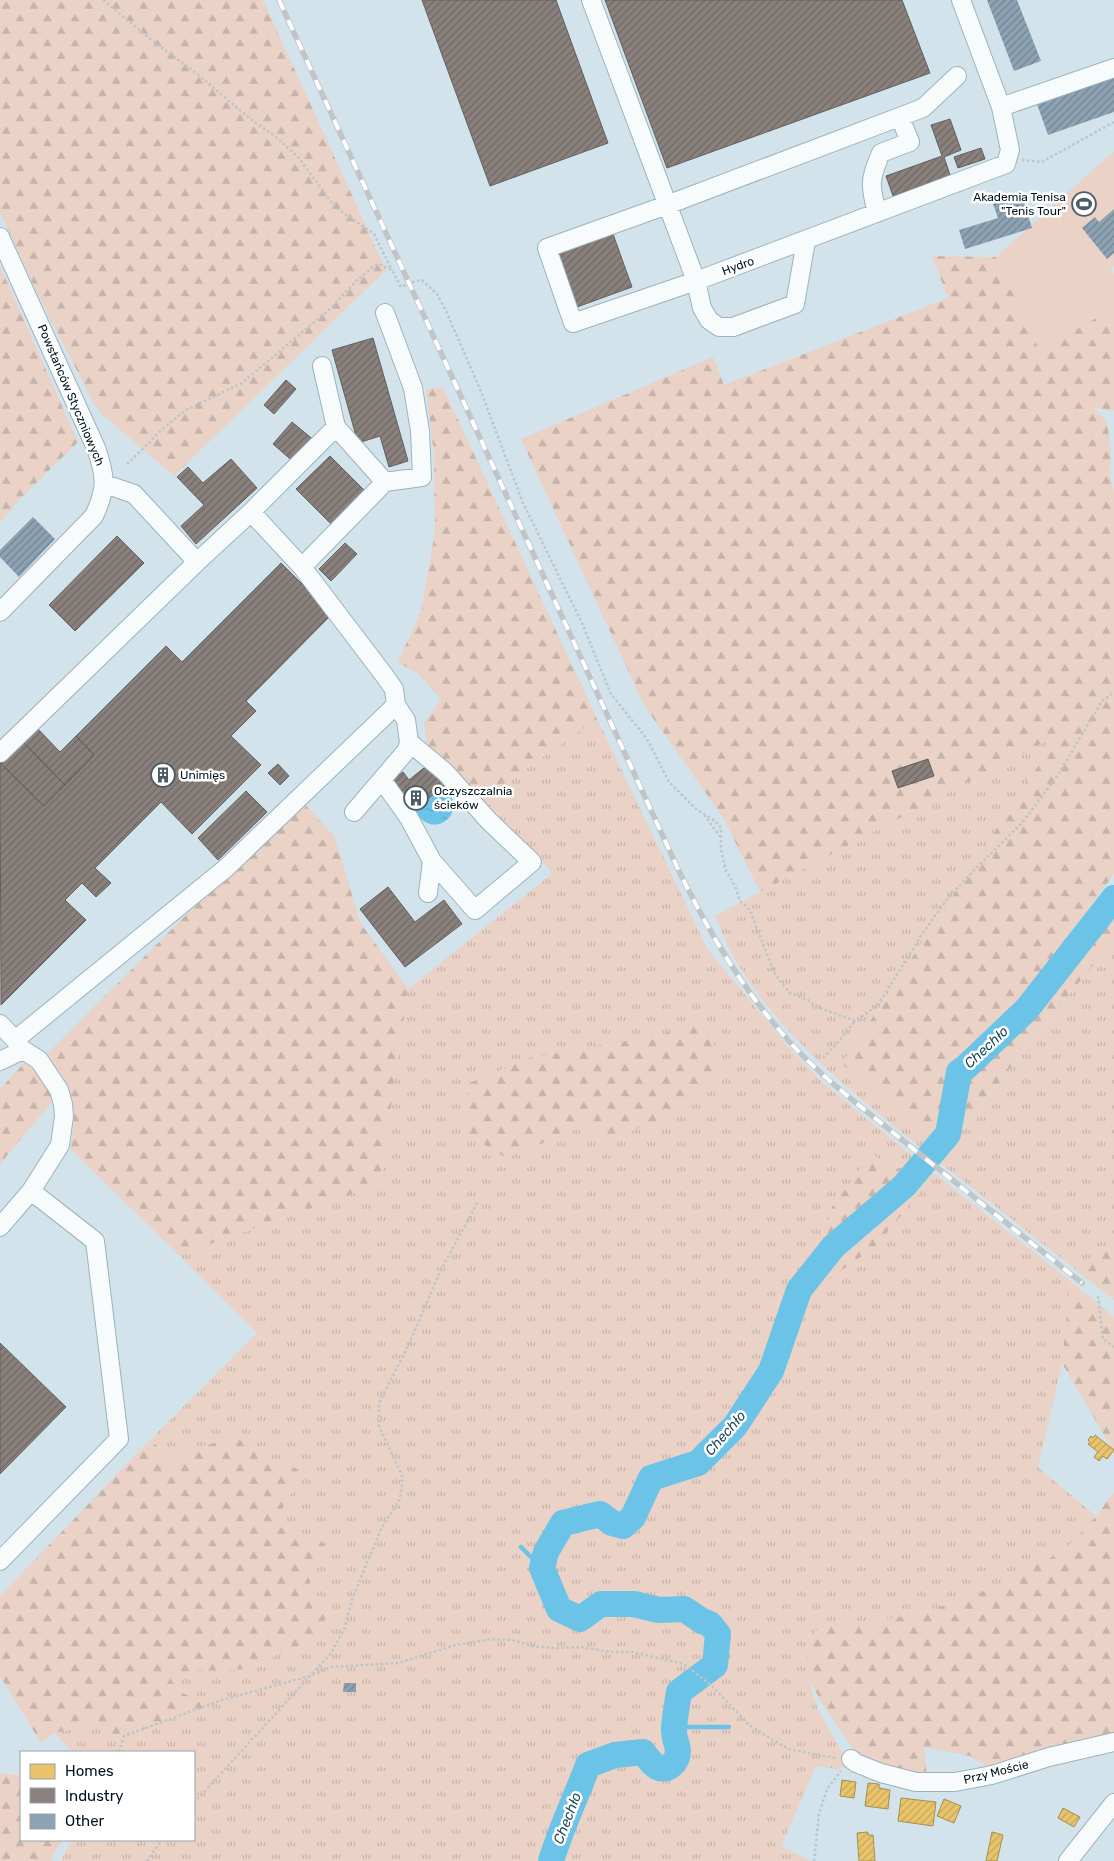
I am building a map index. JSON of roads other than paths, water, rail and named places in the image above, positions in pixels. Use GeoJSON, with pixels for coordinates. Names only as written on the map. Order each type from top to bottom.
{"type":"FeatureCollection","features":[{"type":"Feature","properties":{"kind":"street"},"geometry":{"type":"LineString","coordinates":[[591,0],[696,281],[702,308],[709,320],[719,327],[733,327],[795,304],[806,241]]}},
{"type":"Feature","properties":{"kind":"street"},"geometry":{"type":"LineString","coordinates":[[962,0],[1001,107],[1114,68]]}},
{"type":"Feature","properties":{"kind":"street"},"geometry":{"type":"LineString","coordinates":[[667,205],[923,108],[957,76]]}},
{"type":"Feature","properties":{"kind":"street","name":"Hydro"},"geometry":{"type":"LineString","coordinates":[[667,205],[547,248],[573,323],[806,241],[1006,164],[1010,150],[1001,107]]}},
{"type":"Feature","properties":{"kind":"street"},"geometry":{"type":"LineString","coordinates":[[877,213],[870,187],[874,169],[882,153],[910,142],[900,117]]}},
{"type":"Feature","properties":{"kind":"street","name":"Powstańców Styczniowych"},"geometry":{"type":"LineString","coordinates":[[0,237],[96,448],[103,467],[105,484],[102,499],[94,516],[0,612]]}},
{"type":"Feature","properties":{"kind":"street"},"geometry":{"type":"LineString","coordinates":[[302,567],[385,482],[422,476],[420,431],[414,388],[384,313]]}},
{"type":"Feature","properties":{"kind":"street"},"geometry":{"type":"LineString","coordinates":[[322,366],[336,427],[385,482]]}},
{"type":"Feature","properties":{"kind":"street"},"geometry":{"type":"LineString","coordinates":[[0,753],[251,512],[336,427]]}},
{"type":"Feature","properties":{"kind":"street"},"geometry":{"type":"LineString","coordinates":[[105,484],[134,494],[197,562]]}},
{"type":"Feature","properties":{"kind":"street"},"geometry":{"type":"LineString","coordinates":[[251,512],[302,567],[394,689],[396,705],[406,720],[409,742],[408,750],[354,812]]}},
{"type":"Feature","properties":{"kind":"street"},"geometry":{"type":"LineString","coordinates":[[0,1061],[226,868],[396,705]]}},
{"type":"Feature","properties":{"kind":"street"},"geometry":{"type":"LineString","coordinates":[[382,780],[409,818],[432,861],[475,910],[532,862],[489,821],[445,772],[409,742]]}},
{"type":"Feature","properties":{"kind":"street"},"geometry":{"type":"LineString","coordinates":[[428,893],[432,861]]}},
{"type":"Feature","properties":{"kind":"street"},"geometry":{"type":"LineString","coordinates":[[0,1024],[19,1045],[39,1060],[59,1090],[64,1116],[60,1145],[31,1192],[0,1228]]}},
{"type":"Feature","properties":{"kind":"street"},"geometry":{"type":"LineString","coordinates":[[0,1561],[119,1439],[94,1241],[31,1192]]}},
{"type":"Feature","properties":{"kind":"street","name":"Przy Moście"},"geometry":{"type":"LineString","coordinates":[[851,1759],[856,1763],[881,1773],[916,1782],[955,1782],[992,1775],[1049,1757],[1114,1742]]}},
{"type":"Feature","properties":{"kind":"street"},"geometry":{"type":"LineString","coordinates":[[1068,1861],[1114,1803]]}},
{"type":"Feature","properties":{"kind":"water"},"geometry":{"type":"Polygon","coordinates":[[[444,786],[451,797],[453,807],[451,815],[445,821],[438,824],[429,824],[421,819],[415,809],[444,786]]]}},
{"type":"Feature","properties":{"kind":"waterway","name":"Chechło"},"geometry":{"type":"LineString","coordinates":[[551,1861],[588,1765],[615,1755],[643,1752],[657,1767],[665,1768],[672,1765],[678,1755],[674,1730],[679,1692],[715,1665],[718,1634],[710,1624],[684,1609],[659,1610],[634,1604],[601,1604],[580,1619],[559,1609],[542,1568],[546,1552],[563,1523],[600,1514],[612,1523],[623,1526],[633,1517],[651,1478],[698,1463],[735,1426],[771,1371],[799,1290],[833,1247],[904,1186],[948,1134],[959,1072],[1027,1009],[1114,898]]}},
{"type":"Feature","properties":{"kind":"waterway"},"geometry":{"type":"LineString","coordinates":[[956,1061],[965,1068]]}},
{"type":"Feature","properties":{"kind":"waterway"},"geometry":{"type":"LineString","coordinates":[[521,1547],[542,1568]]}},
{"type":"Feature","properties":{"kind":"waterway"},"geometry":{"type":"LineString","coordinates":[[674,1727],[729,1727]]}},
{"type":"Feature","properties":{"kind":"railway"},"geometry":{"type":"LineString","coordinates":[[279,0],[678,869],[701,915],[727,959],[771,1021],[826,1078],[1082,1283]]}},
{"type":"Feature","properties":{"kind":"place","name":"Akademia Tenisa \"Tenis Tour\""},"geometry":{"type":"Point","coordinates":[1084,204]}},
{"type":"Feature","properties":{"kind":"place","name":"Unimięs"},"geometry":{"type":"Point","coordinates":[163,775]}},
{"type":"Feature","properties":{"kind":"place","name":"Oczyszczalnia ścieków"},"geometry":{"type":"Point","coordinates":[416,798]}}]}
